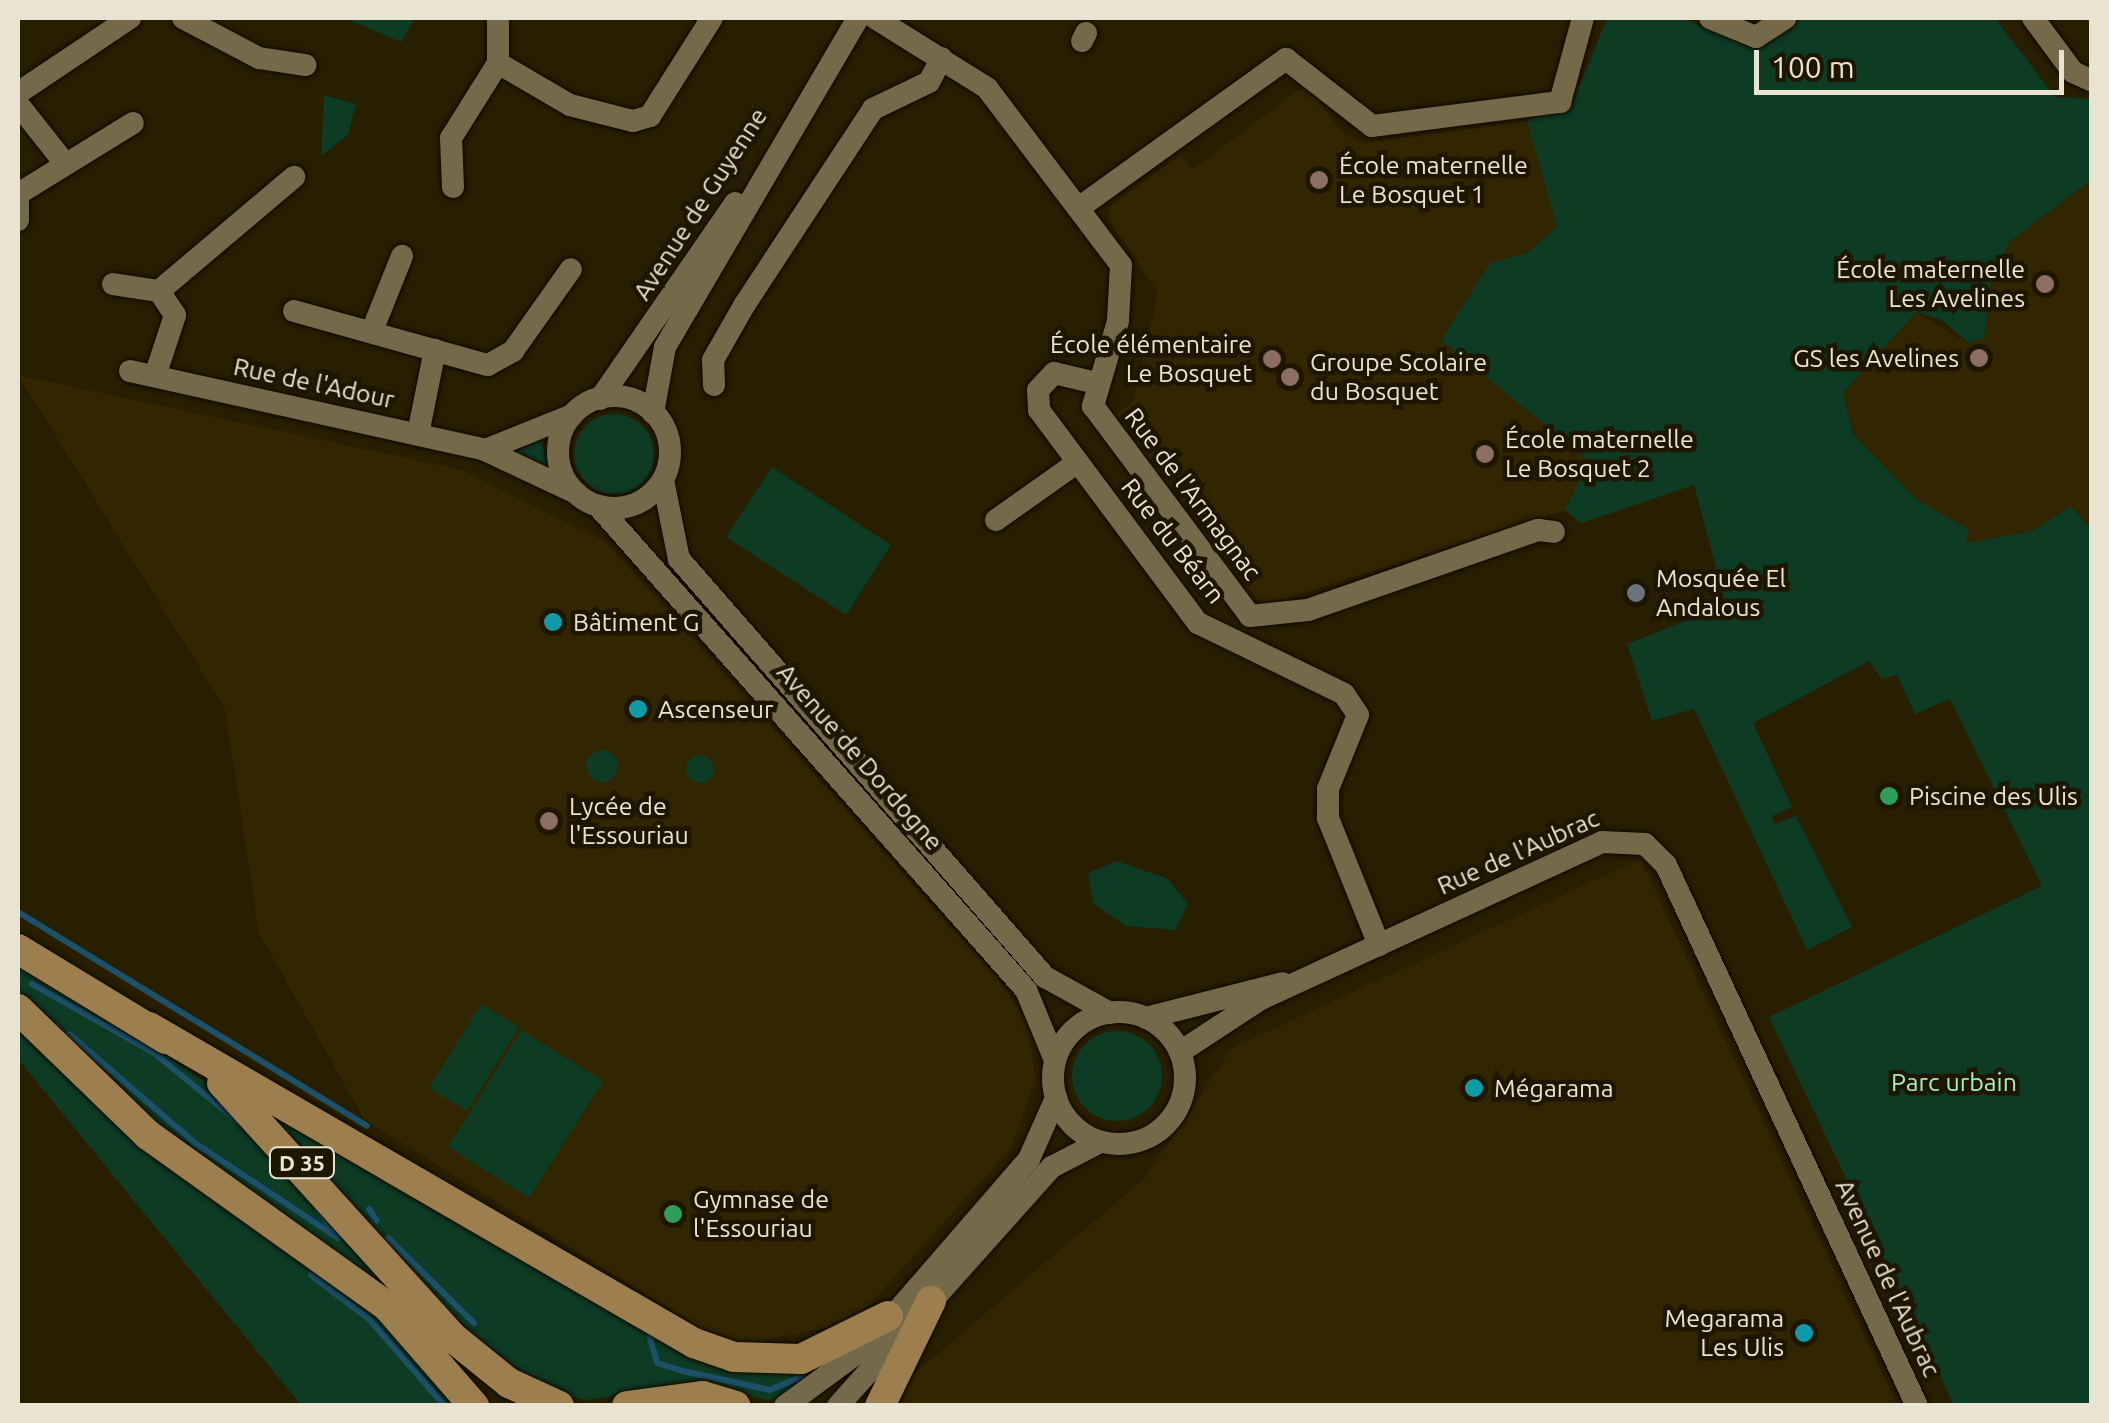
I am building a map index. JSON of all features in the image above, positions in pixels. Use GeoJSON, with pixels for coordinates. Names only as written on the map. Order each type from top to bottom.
{"type":"FeatureCollection","features":[{"type":"Feature","properties":{"kind":"main road","name":"D 35"},"geometry":{"type":"LineString","coordinates":[[18,949],[149,1027],[280,1138],[452,1337],[509,1383],[559,1406]]}},
{"type":"Feature","properties":{"kind":"main road","name":"D 35"},"geometry":{"type":"LineString","coordinates":[[18,1009],[148,1135],[387,1306],[474,1406]]}},
{"type":"Feature","properties":{"kind":"main road"},"geometry":{"type":"LineString","coordinates":[[149,1027],[694,1343],[734,1358],[801,1359],[888,1316]]}},
{"type":"Feature","properties":{"kind":"main road"},"geometry":{"type":"LineString","coordinates":[[880,1406],[931,1301]]}},
{"type":"Feature","properties":{"kind":"main road"},"geometry":{"type":"LineString","coordinates":[[627,1406],[704,1396],[736,1406]]}},
{"type":"Feature","properties":{"kind":"street"},"geometry":{"type":"LineString","coordinates":[[89,18],[124,21]]}},
{"type":"Feature","properties":{"kind":"street"},"geometry":{"type":"LineString","coordinates":[[183,18],[259,58],[305,65]]}},
{"type":"Feature","properties":{"kind":"street"},"geometry":{"type":"LineString","coordinates":[[453,187],[451,138],[498,63],[498,18]]}},
{"type":"Feature","properties":{"kind":"street"},"geometry":{"type":"LineString","coordinates":[[498,63],[570,104],[633,121],[650,116],[712,18]]}},
{"type":"Feature","properties":{"kind":"street","name":"Avenue de Guyenne"},"geometry":{"type":"LineString","coordinates":[[600,399],[826,54],[844,39],[858,18]]}},
{"type":"Feature","properties":{"kind":"street"},"geometry":{"type":"LineString","coordinates":[[875,18],[942,58],[1002,104],[1122,265],[1124,284],[1096,383]]}},
{"type":"Feature","properties":{"kind":"street"},"geometry":{"type":"LineString","coordinates":[[1080,207],[1286,59],[1372,126],[1560,102],[1582,18]]}},
{"type":"Feature","properties":{"kind":"street"},"geometry":{"type":"LineString","coordinates":[[1710,18],[1756,37],[1784,18]]}},
{"type":"Feature","properties":{"kind":"street"},"geometry":{"type":"LineString","coordinates":[[2032,18],[2074,72],[2092,81]]}},
{"type":"Feature","properties":{"kind":"street"},"geometry":{"type":"LineString","coordinates":[[18,92],[124,21]]}},
{"type":"Feature","properties":{"kind":"street","name":"Avenue de Guyenne"},"geometry":{"type":"LineString","coordinates":[[654,413],[665,347],[839,62],[844,39]]}},
{"type":"Feature","properties":{"kind":"street"},"geometry":{"type":"LineString","coordinates":[[714,385],[713,360],[737,318],[874,109],[928,82],[942,58]]}},
{"type":"Feature","properties":{"kind":"street"},"geometry":{"type":"LineString","coordinates":[[18,104],[63,161]]}},
{"type":"Feature","properties":{"kind":"street"},"geometry":{"type":"LineString","coordinates":[[18,229],[18,196],[63,161],[133,123]]}},
{"type":"Feature","properties":{"kind":"street"},"geometry":{"type":"LineString","coordinates":[[158,291],[294,177]]}},
{"type":"Feature","properties":{"kind":"street"},"geometry":{"type":"LineString","coordinates":[[372,331],[402,256]]}},
{"type":"Feature","properties":{"kind":"street"},"geometry":{"type":"LineString","coordinates":[[294,311],[488,365],[514,351],[571,269]]}},
{"type":"Feature","properties":{"kind":"street"},"geometry":{"type":"LineString","coordinates":[[113,284],[158,291],[175,316],[155,376]]}},
{"type":"Feature","properties":{"kind":"street"},"geometry":{"type":"LineString","coordinates":[[418,434],[435,350]]}},
{"type":"Feature","properties":{"kind":"street","name":"Rue de l'Adour"},"geometry":{"type":"LineString","coordinates":[[130,372],[486,450],[576,493]]}},
{"type":"Feature","properties":{"kind":"street","name":"Rue du Béarn"},"geometry":{"type":"LineString","coordinates":[[1096,383],[1054,373],[1038,390],[1039,410],[1198,623],[1351,705],[1358,716],[1328,789],[1328,818],[1379,945]]}},
{"type":"Feature","properties":{"kind":"street","name":"Rue de l'Armagnac"},"geometry":{"type":"LineString","coordinates":[[1096,383],[1093,406],[1250,616],[1308,610],[1538,530],[1554,532]]}},
{"type":"Feature","properties":{"kind":"street"},"geometry":{"type":"LineString","coordinates":[[486,450],[572,415],[600,399],[636,400],[654,413],[671,451],[663,480],[636,504],[598,506],[576,493],[558,446],[572,415]]}},
{"type":"Feature","properties":{"kind":"street"},"geometry":{"type":"LineString","coordinates":[[996,520],[1078,462]]}},
{"type":"Feature","properties":{"kind":"street","name":"Avenue de Dordogne"},"geometry":{"type":"LineString","coordinates":[[663,480],[680,559],[1045,977],[1110,1013]]}},
{"type":"Feature","properties":{"kind":"street","name":"Avenue de Dordogne"},"geometry":{"type":"LineString","coordinates":[[598,506],[1026,990],[1055,1060]]}},
{"type":"Feature","properties":{"kind":"street","name":"Rue de l'Aubrac"},"geometry":{"type":"LineString","coordinates":[[1180,1052],[1296,982],[1602,842],[1645,844],[1666,865],[1809,1174]]}},
{"type":"Feature","properties":{"kind":"street","name":"Rue de l'Aubrac"},"geometry":{"type":"LineString","coordinates":[[1146,1018],[1296,982]]}},
{"type":"Feature","properties":{"kind":"street"},"geometry":{"type":"LineString","coordinates":[[785,1406],[856,1355],[1028,1159],[1056,1098],[1055,1060],[1075,1028],[1110,1013],[1146,1018],[1180,1052],[1184,1096],[1165,1127],[1133,1144],[1100,1142],[1052,1167],[838,1406]]}},
{"type":"Feature","properties":{"kind":"street"},"geometry":{"type":"LineString","coordinates":[[1056,1098],[1100,1142]]}},
{"type":"Feature","properties":{"kind":"street","name":"Avenue de l'Aubrac"},"geometry":{"type":"LineString","coordinates":[[1809,1174],[1917,1406]]}},
{"type":"Feature","properties":{"kind":"shaded area","name":"Groupe Scolaire du Bosquet"},"geometry":{"type":"Polygon","coordinates":[[[1305,85],[1345,135],[1364,143],[1527,121],[1558,227],[1527,253],[1490,263],[1442,340],[1589,461],[1565,510],[1262,606],[1115,414],[1133,402],[1158,293],[1109,220],[1109,207],[1181,155],[1193,169],[1305,85]]]}},
{"type":"Feature","properties":{"kind":"shaded area","name":"GS les Avelines"},"geometry":{"type":"Polygon","coordinates":[[[2091,180],[2091,529],[2071,506],[2032,531],[1973,544],[1940,538],[1863,469],[1843,393],[1916,312],[1967,343],[1983,338],[1990,286],[2009,242],[2091,180]]]}},
{"type":"Feature","properties":{"kind":"shaded area","name":"Lycée de l'Essouriau"},"geometry":{"type":"Polygon","coordinates":[[[18,375],[462,470],[605,541],[997,978],[1029,1024],[1035,1082],[1011,1148],[871,1303],[846,1324],[743,1344],[699,1328],[364,1119],[259,933],[225,709],[18,375]]]}},
{"type":"Feature","properties":{"kind":"shaded area"},"geometry":{"type":"Polygon","coordinates":[[[1640,859],[1897,1405],[904,1406],[902,1384],[1145,1178],[1232,1048],[1640,859]]]}},
{"type":"Feature","properties":{"kind":"green space"},"geometry":{"type":"Polygon","coordinates":[[[344,18],[415,18],[401,42],[344,18]]]}},
{"type":"Feature","properties":{"kind":"green space","name":"Parc urbain"},"geometry":{"type":"Polygon","coordinates":[[[1607,18],[1682,18],[1757,50],[1802,18],[1995,18],[2055,97],[2091,99],[2091,180],[2009,242],[1990,286],[1984,338],[1968,343],[1942,320],[1916,312],[1843,393],[1853,434],[1917,500],[1968,529],[1966,543],[2032,531],[2071,506],[2091,529],[2091,1405],[1954,1405],[1769,1017],[2042,886],[1950,699],[1915,714],[1897,675],[1882,679],[1869,661],[1753,723],[1792,807],[1772,816],[1775,824],[1796,816],[1852,927],[1807,950],[1694,709],[1652,721],[1627,644],[1726,605],[1694,485],[1581,523],[1565,510],[1589,461],[1441,340],[1490,263],[1527,253],[1557,227],[1527,121],[1572,105],[1607,18]]]}},
{"type":"Feature","properties":{"kind":"green space"},"geometry":{"type":"Polygon","coordinates":[[[324,95],[356,104],[348,135],[321,156],[324,95]]]}},
{"type":"Feature","properties":{"kind":"green space"},"geometry":{"type":"Polygon","coordinates":[[[606,414],[622,414],[643,425],[654,454],[643,483],[622,494],[606,494],[592,488],[580,476],[574,462],[574,446],[580,432],[592,420],[606,414]]]}},
{"type":"Feature","properties":{"kind":"green space"},"geometry":{"type":"Polygon","coordinates":[[[540,438],[550,476],[499,453],[523,447],[540,438]]]}},
{"type":"Feature","properties":{"kind":"green space"},"geometry":{"type":"Polygon","coordinates":[[[772,467],[891,545],[846,615],[726,537],[772,467]]]}},
{"type":"Feature","properties":{"kind":"green space"},"geometry":{"type":"Polygon","coordinates":[[[602,750],[613,755],[618,766],[613,777],[602,782],[591,777],[586,766],[591,755],[602,750]]]}},
{"type":"Feature","properties":{"kind":"green space"},"geometry":{"type":"Polygon","coordinates":[[[700,755],[710,759],[714,769],[710,779],[700,783],[690,779],[686,769],[690,759],[700,755]]]}},
{"type":"Feature","properties":{"kind":"green space"},"geometry":{"type":"Polygon","coordinates":[[[1117,861],[1168,879],[1188,904],[1175,930],[1126,926],[1093,903],[1088,873],[1117,861]]]}},
{"type":"Feature","properties":{"kind":"green space"},"geometry":{"type":"Polygon","coordinates":[[[18,956],[233,1101],[397,1296],[154,1125],[18,999],[18,956]]]}},
{"type":"Feature","properties":{"kind":"green space"},"geometry":{"type":"Polygon","coordinates":[[[481,1004],[519,1027],[467,1111],[429,1088],[481,1004]]]}},
{"type":"Feature","properties":{"kind":"green space"},"geometry":{"type":"Polygon","coordinates":[[[18,1028],[105,1113],[384,1320],[457,1405],[301,1405],[18,1059],[18,1028]]]}},
{"type":"Feature","properties":{"kind":"green space"},"geometry":{"type":"Polygon","coordinates":[[[521,1030],[603,1081],[529,1198],[448,1147],[521,1030]]]}},
{"type":"Feature","properties":{"kind":"green space"},"geometry":{"type":"Polygon","coordinates":[[[1117,1031],[1149,1044],[1162,1076],[1149,1108],[1117,1121],[1085,1108],[1072,1076],[1085,1044],[1117,1031]]]}},
{"type":"Feature","properties":{"kind":"green space"},"geometry":{"type":"Polygon","coordinates":[[[250,1094],[705,1356],[828,1359],[791,1396],[768,1400],[694,1381],[589,1400],[538,1391],[423,1300],[250,1094]]]}},
{"type":"Feature","properties":{"kind":"waterway"},"geometry":{"type":"LineString","coordinates":[[18,912],[367,1126]]}},
{"type":"Feature","properties":{"kind":"waterway"},"geometry":{"type":"LineString","coordinates":[[32,984],[154,1053],[237,1121]]}},
{"type":"Feature","properties":{"kind":"waterway"},"geometry":{"type":"LineString","coordinates":[[69,1034],[195,1143],[338,1238]]}},
{"type":"Feature","properties":{"kind":"waterway"},"geometry":{"type":"LineString","coordinates":[[369,1209],[377,1221]]}},
{"type":"Feature","properties":{"kind":"waterway"},"geometry":{"type":"LineString","coordinates":[[318,1211],[339,1237]]}},
{"type":"Feature","properties":{"kind":"waterway"},"geometry":{"type":"LineString","coordinates":[[388,1238],[474,1323]]}},
{"type":"Feature","properties":{"kind":"waterway"},"geometry":{"type":"LineString","coordinates":[[311,1275],[369,1319],[445,1406]]}},
{"type":"Feature","properties":{"kind":"waterway"},"geometry":{"type":"LineString","coordinates":[[650,1338],[657,1363],[683,1371],[770,1390],[800,1377]]}},
{"type":"Feature","properties":{"kind":"place","name":"École maternelle Le Bosquet 1"},"geometry":{"type":"Point","coordinates":[1319,180]}},
{"type":"Feature","properties":{"kind":"place","name":"École maternelle Les Avelines"},"geometry":{"type":"Point","coordinates":[2045,284]}},
{"type":"Feature","properties":{"kind":"place","name":"GS les Avelines"},"geometry":{"type":"Point","coordinates":[1979,358]}},
{"type":"Feature","properties":{"kind":"place","name":"École élémentaire Le Bosquet"},"geometry":{"type":"Point","coordinates":[1272,359]}},
{"type":"Feature","properties":{"kind":"place","name":"Groupe Scolaire du Bosquet"},"geometry":{"type":"Point","coordinates":[1290,377]}},
{"type":"Feature","properties":{"kind":"place","name":"École maternelle Le Bosquet 2"},"geometry":{"type":"Point","coordinates":[1485,454]}},
{"type":"Feature","properties":{"kind":"place","name":"Mosquée El Andalous"},"geometry":{"type":"Point","coordinates":[1636,593]}},
{"type":"Feature","properties":{"kind":"place","name":"Bâtiment G"},"geometry":{"type":"Point","coordinates":[553,622]}},
{"type":"Feature","properties":{"kind":"place","name":"Ascenseur"},"geometry":{"type":"Point","coordinates":[638,709]}},
{"type":"Feature","properties":{"kind":"place","name":"Piscine des Ulis"},"geometry":{"type":"Point","coordinates":[1889,796]}},
{"type":"Feature","properties":{"kind":"place","name":"Lycée de l'Essouriau"},"geometry":{"type":"Point","coordinates":[549,821]}},
{"type":"Feature","properties":{"kind":"place","name":"Mégarama"},"geometry":{"type":"Point","coordinates":[1474,1088]}},
{"type":"Feature","properties":{"kind":"place","name":"Gymnase de l'Essouriau"},"geometry":{"type":"Point","coordinates":[673,1214]}},
{"type":"Feature","properties":{"kind":"place","name":"Megarama Les Ulis"},"geometry":{"type":"Point","coordinates":[1804,1333]}}]}
